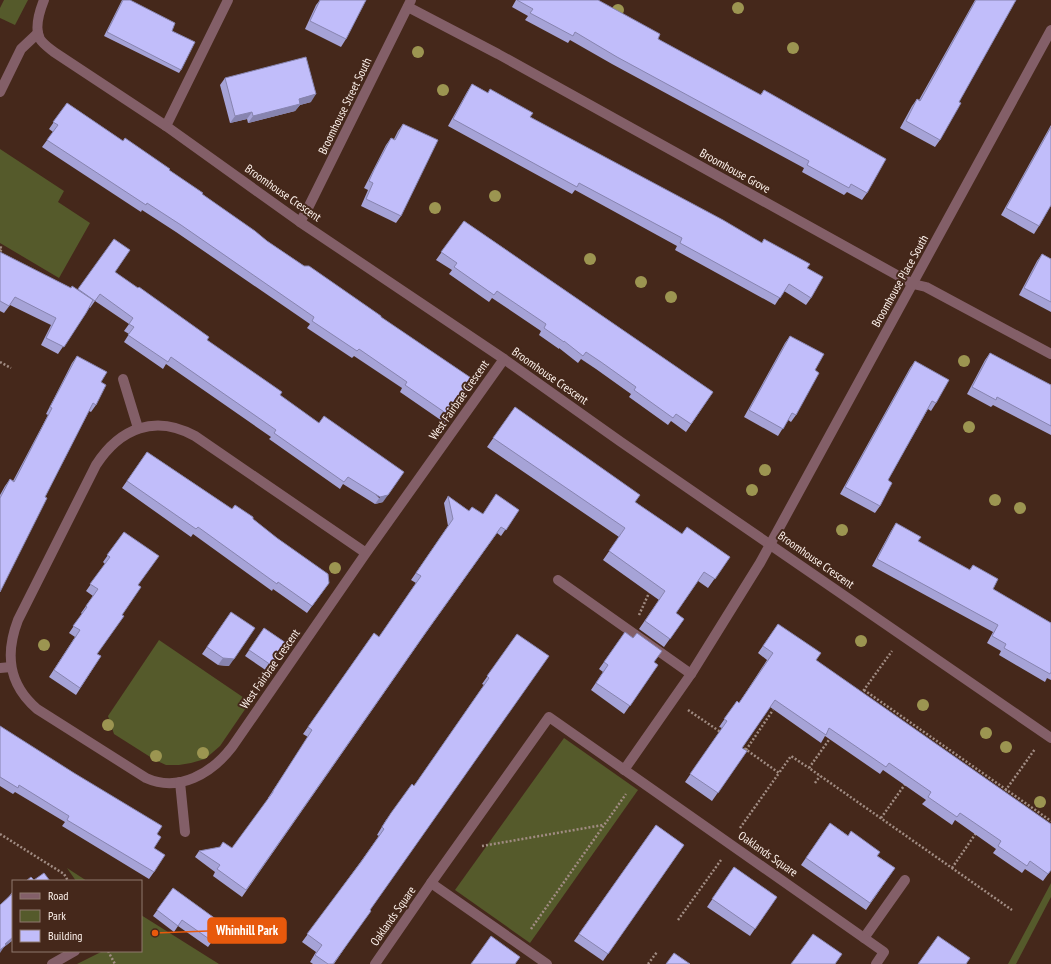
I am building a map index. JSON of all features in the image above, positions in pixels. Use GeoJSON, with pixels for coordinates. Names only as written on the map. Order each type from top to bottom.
{"type":"FeatureCollection","features":[{"type":"Feature","properties":{"kind":"street"},"geometry":{"type":"LineString","coordinates":[[0,92],[22,49],[38,33],[40,12],[44,0]]}},
{"type":"Feature","properties":{"kind":"street"},"geometry":{"type":"LineString","coordinates":[[166,126],[228,0]]}},
{"type":"Feature","properties":{"kind":"street","name":"Broomhouse Street South"},"geometry":{"type":"LineString","coordinates":[[300,222],[308,210],[410,3]]}},
{"type":"Feature","properties":{"kind":"street","name":"Broomhouse Grove"},"geometry":{"type":"LineString","coordinates":[[410,3],[498,54],[913,284],[926,287],[1051,354]]}},
{"type":"Feature","properties":{"kind":"street","name":"Broomhouse Place South"},"geometry":{"type":"LineString","coordinates":[[770,544],[1051,30]]}},
{"type":"Feature","properties":{"kind":"street","name":"Broomhouse Crescent"},"geometry":{"type":"LineString","coordinates":[[38,33],[45,45],[54,52],[166,126],[300,222],[504,359],[1048,736]]}},
{"type":"Feature","properties":{"kind":"street","name":"West Fairbrae Crescent"},"geometry":{"type":"LineString","coordinates":[[366,553],[204,440],[191,433],[168,426],[138,428],[112,444],[96,465],[18,620],[11,641],[11,667],[18,687],[30,703],[44,715],[146,778],[155,782],[180,782],[208,771],[223,758],[243,732],[366,553],[504,359]]}},
{"type":"Feature","properties":{"kind":"street"},"geometry":{"type":"LineString","coordinates":[[123,379],[138,428]]}},
{"type":"Feature","properties":{"kind":"street"},"geometry":{"type":"LineString","coordinates":[[624,770],[690,674],[770,544]]}},
{"type":"Feature","properties":{"kind":"street"},"geometry":{"type":"LineString","coordinates":[[558,580],[690,674]]}},
{"type":"Feature","properties":{"kind":"street"},"geometry":{"type":"LineString","coordinates":[[0,668],[11,667]]}},
{"type":"Feature","properties":{"kind":"street","name":"Oaklands Square"},"geometry":{"type":"LineString","coordinates":[[375,964],[549,717],[884,952],[876,964]]}},
{"type":"Feature","properties":{"kind":"street"},"geometry":{"type":"LineString","coordinates":[[180,782],[185,832]]}},
{"type":"Feature","properties":{"kind":"street"},"geometry":{"type":"LineString","coordinates":[[864,938],[905,880]]}},
{"type":"Feature","properties":{"kind":"street","name":"Oaklands Square"},"geometry":{"type":"LineString","coordinates":[[431,883],[547,964]]}},
{"type":"Feature","properties":{"kind":"street"},"geometry":{"type":"LineString","coordinates":[[52,964],[73,952]]}},
{"type":"Feature","properties":{"kind":"path"},"geometry":{"type":"LineString","coordinates":[[0,247],[2,248],[0,252]]}},
{"type":"Feature","properties":{"kind":"path"},"geometry":{"type":"LineString","coordinates":[[0,362],[11,368]]}},
{"type":"Feature","properties":{"kind":"path"},"geometry":{"type":"LineString","coordinates":[[859,697],[902,635]]}},
{"type":"Feature","properties":{"kind":"path"},"geometry":{"type":"LineString","coordinates":[[864,690],[1051,821]]}},
{"type":"Feature","properties":{"kind":"path"},"geometry":{"type":"LineString","coordinates":[[673,699],[728,737]]}},
{"type":"Feature","properties":{"kind":"path"},"geometry":{"type":"LineString","coordinates":[[746,750],[773,710]]}},
{"type":"Feature","properties":{"kind":"path"},"geometry":{"type":"LineString","coordinates":[[809,768],[832,736]]}},
{"type":"Feature","properties":{"kind":"path"},"geometry":{"type":"LineString","coordinates":[[1002,796],[1048,736]]}},
{"type":"Feature","properties":{"kind":"path"},"geometry":{"type":"LineString","coordinates":[[931,746],[936,740]]}},
{"type":"Feature","properties":{"kind":"path"},"geometry":{"type":"LineString","coordinates":[[740,745],[779,773]]}},
{"type":"Feature","properties":{"kind":"path"},"geometry":{"type":"LineString","coordinates":[[678,920],[791,756],[1012,910]]}},
{"type":"Feature","properties":{"kind":"path"},"geometry":{"type":"LineString","coordinates":[[815,784],[820,776]]}},
{"type":"Feature","properties":{"kind":"path"},"geometry":{"type":"LineString","coordinates":[[520,945],[636,779]]}},
{"type":"Feature","properties":{"kind":"path"},"geometry":{"type":"LineString","coordinates":[[881,818],[908,779]]}},
{"type":"Feature","properties":{"kind":"path"},"geometry":{"type":"LineString","coordinates":[[478,847],[604,825]]}},
{"type":"Feature","properties":{"kind":"path"},"geometry":{"type":"LineString","coordinates":[[952,868],[979,829]]}},
{"type":"Feature","properties":{"kind":"path"},"geometry":{"type":"LineString","coordinates":[[0,834],[64,874],[67,880]]}},
{"type":"Feature","properties":{"kind":"path"},"geometry":{"type":"LineString","coordinates":[[109,952],[115,964]]}},
{"type":"Feature","properties":{"kind":"path"},"geometry":{"type":"LineString","coordinates":[[648,964],[657,952]]}},
{"type":"Feature","properties":{"kind":"green space"},"geometry":{"type":"Polygon","coordinates":[[[4,0],[28,0],[15,25],[0,18],[0,8],[4,0]]]}},
{"type":"Feature","properties":{"kind":"green space"},"geometry":{"type":"Polygon","coordinates":[[[0,149],[64,191],[58,202],[90,223],[59,278],[0,243],[0,149]]]}},
{"type":"Feature","properties":{"kind":"green space"},"geometry":{"type":"Polygon","coordinates":[[[159,640],[250,702],[220,746],[205,759],[179,765],[166,765],[155,760],[114,734],[108,716],[159,640]]]}},
{"type":"Feature","properties":{"kind":"green space"},"geometry":{"type":"Polygon","coordinates":[[[564,738],[638,790],[530,943],[455,890],[564,738]]]}},
{"type":"Feature","properties":{"kind":"green space"},"geometry":{"type":"Polygon","coordinates":[[[67,868],[85,880],[75,880],[67,868]]]}},
{"type":"Feature","properties":{"kind":"green space"},"geometry":{"type":"Polygon","coordinates":[[[1051,883],[1051,897],[1016,964],[1008,964],[1051,883]]]}},
{"type":"Feature","properties":{"kind":"green space"},"geometry":{"type":"Polygon","coordinates":[[[142,916],[219,964],[77,964],[101,952],[142,952],[142,916]]]}},
{"type":"Feature","properties":{"kind":"building"},"geometry":{"type":"Polygon","coordinates":[[[123,0],[130,0],[175,23],[172,31],[195,42],[181,70],[107,32],[123,0]]]}},
{"type":"Feature","properties":{"kind":"building"},"geometry":{"type":"Polygon","coordinates":[[[320,0],[366,0],[346,39],[310,21],[320,0]]]}},
{"type":"Feature","properties":{"kind":"building"},"geometry":{"type":"Polygon","coordinates":[[[517,0],[598,0],[660,34],[658,39],[761,95],[764,90],[886,159],[867,193],[851,184],[849,188],[807,165],[809,161],[617,57],[575,32],[573,36],[530,13],[533,9],[517,0]]]}},
{"type":"Feature","properties":{"kind":"building"},"geometry":{"type":"Polygon","coordinates":[[[976,0],[1016,0],[959,102],[961,103],[940,140],[906,121],[917,99],[920,101],[976,0]]]}},
{"type":"Feature","properties":{"kind":"building"},"geometry":{"type":"Polygon","coordinates":[[[306,57],[316,94],[299,99],[300,104],[253,116],[252,112],[235,116],[225,78],[306,57]]]}},
{"type":"Feature","properties":{"kind":"building"},"geometry":{"type":"Polygon","coordinates":[[[472,84],[488,93],[490,89],[533,113],[530,117],[723,220],[762,243],[764,239],[810,264],[807,268],[823,277],[811,298],[789,284],[780,298],[680,243],[682,238],[579,183],[577,187],[453,119],[472,84]]]}},
{"type":"Feature","properties":{"kind":"building"},"geometry":{"type":"Polygon","coordinates":[[[67,103],[123,141],[125,138],[170,169],[169,170],[203,193],[202,194],[267,241],[304,266],[309,266],[474,380],[450,416],[405,385],[407,382],[359,349],[357,351],[312,321],[314,317],[181,225],[147,203],[146,205],[47,140],[58,125],[53,122],[67,103]]]}},
{"type":"Feature","properties":{"kind":"building"},"geometry":{"type":"Polygon","coordinates":[[[403,124],[438,140],[401,216],[366,199],[373,183],[369,181],[374,170],[391,138],[395,140],[403,124]]]}},
{"type":"Feature","properties":{"kind":"building"},"geometry":{"type":"Polygon","coordinates":[[[1051,127],[1051,205],[1039,226],[1006,208],[1051,127]]]}},
{"type":"Feature","properties":{"kind":"building"},"geometry":{"type":"Polygon","coordinates":[[[464,221],[713,392],[691,424],[676,414],[673,418],[634,390],[636,387],[601,362],[586,352],[583,356],[544,328],[546,324],[497,291],[494,295],[454,267],[457,263],[441,252],[464,221]]]}},
{"type":"Feature","properties":{"kind":"building"},"geometry":{"type":"Polygon","coordinates":[[[114,239],[130,250],[115,272],[138,288],[139,287],[209,337],[207,340],[282,392],[280,395],[319,423],[324,416],[404,472],[388,495],[380,497],[348,477],[344,482],[274,433],[276,430],[171,357],[168,362],[128,335],[134,327],[129,324],[133,318],[100,294],[95,301],[78,289],[114,239]]]}},
{"type":"Feature","properties":{"kind":"building"},"geometry":{"type":"Polygon","coordinates":[[[0,252],[71,288],[72,286],[93,300],[64,347],[46,338],[56,318],[15,297],[9,306],[0,301],[0,252]]]}},
{"type":"Feature","properties":{"kind":"building"},"geometry":{"type":"Polygon","coordinates":[[[1042,254],[1051,259],[1051,302],[1024,288],[1042,254]]]}},
{"type":"Feature","properties":{"kind":"building"},"geometry":{"type":"Polygon","coordinates":[[[790,336],[824,354],[815,370],[819,373],[796,415],[792,413],[783,429],[749,410],[790,336]]]}},
{"type":"Feature","properties":{"kind":"building"},"geometry":{"type":"Polygon","coordinates":[[[990,353],[1051,385],[1051,426],[997,397],[996,400],[972,387],[990,353]]]}},
{"type":"Feature","properties":{"kind":"building"},"geometry":{"type":"Polygon","coordinates":[[[77,356],[107,372],[101,382],[106,385],[96,405],[93,403],[45,497],[47,498],[0,592],[0,498],[10,479],[14,482],[52,408],[50,407],[77,356]]]}},
{"type":"Feature","properties":{"kind":"building"},"geometry":{"type":"Polygon","coordinates":[[[915,361],[949,380],[936,403],[932,401],[888,480],[892,483],[880,506],[845,487],[915,361]]]}},
{"type":"Feature","properties":{"kind":"building"},"geometry":{"type":"Polygon","coordinates":[[[515,407],[640,495],[635,502],[682,534],[687,527],[730,557],[715,579],[704,572],[676,613],[684,619],[670,639],[645,621],[665,591],[609,551],[625,528],[493,438],[515,407]]]}},
{"type":"Feature","properties":{"kind":"building"},"geometry":{"type":"Polygon","coordinates":[[[147,452],[232,509],[235,505],[253,517],[253,519],[277,538],[328,574],[329,583],[312,606],[278,582],[277,584],[198,527],[196,529],[127,481],[147,452]]]}},
{"type":"Feature","properties":{"kind":"building"},"geometry":{"type":"Polygon","coordinates":[[[496,494],[519,510],[506,530],[501,527],[246,890],[217,869],[220,865],[199,851],[220,847],[223,842],[232,848],[273,792],[312,730],[308,727],[374,633],[379,637],[421,576],[416,573],[453,519],[448,496],[469,511],[472,507],[483,514],[496,494]]]}},
{"type":"Feature","properties":{"kind":"building"},"geometry":{"type":"Polygon","coordinates":[[[896,523],[921,537],[918,541],[970,570],[973,565],[998,579],[993,589],[1051,623],[1050,674],[1004,648],[1006,644],[992,636],[998,625],[877,559],[896,523]]]}},
{"type":"Feature","properties":{"kind":"building"},"geometry":{"type":"Polygon","coordinates":[[[124,532],[159,556],[138,585],[141,587],[122,615],[124,616],[97,654],[101,656],[80,688],[54,670],[80,630],[73,626],[98,589],[90,584],[110,557],[107,555],[124,532]]]}},
{"type":"Feature","properties":{"kind":"building"},"geometry":{"type":"Polygon","coordinates":[[[231,612],[255,628],[234,659],[223,658],[207,647],[231,612]]]}},
{"type":"Feature","properties":{"kind":"building"},"geometry":{"type":"Polygon","coordinates":[[[778,624],[821,653],[816,660],[1051,824],[1051,870],[1048,874],[1030,861],[1027,866],[998,846],[1001,841],[960,813],[957,817],[928,797],[931,792],[889,763],[886,767],[829,728],[826,735],[775,700],[742,748],[747,751],[718,793],[690,774],[727,721],[724,719],[737,701],[739,703],[773,653],[763,646],[778,624]]]}},
{"type":"Feature","properties":{"kind":"building"},"geometry":{"type":"Polygon","coordinates":[[[264,628],[286,643],[271,665],[249,650],[264,628]]]}},
{"type":"Feature","properties":{"kind":"building"},"geometry":{"type":"Polygon","coordinates":[[[625,632],[633,638],[637,633],[662,651],[654,662],[658,665],[630,706],[596,683],[608,665],[604,662],[625,632]]]}},
{"type":"Feature","properties":{"kind":"building"},"geometry":{"type":"Polygon","coordinates":[[[517,634],[549,656],[333,964],[328,964],[315,955],[322,945],[307,934],[361,862],[384,829],[382,827],[391,813],[412,784],[414,786],[489,678],[487,676],[517,634]]]}},
{"type":"Feature","properties":{"kind":"building"},"geometry":{"type":"Polygon","coordinates":[[[0,726],[162,826],[157,834],[161,837],[154,848],[165,855],[154,872],[67,820],[69,816],[19,785],[18,788],[0,777],[0,726]]]}},
{"type":"Feature","properties":{"kind":"building"},"geometry":{"type":"Polygon","coordinates":[[[830,823],[848,836],[851,831],[880,852],[877,856],[895,868],[870,903],[806,858],[830,823]]]}},
{"type":"Feature","properties":{"kind":"building"},"geometry":{"type":"Polygon","coordinates":[[[656,825],[684,845],[608,954],[579,934],[656,825]]]}},
{"type":"Feature","properties":{"kind":"building"},"geometry":{"type":"Polygon","coordinates":[[[734,867],[777,897],[755,929],[712,899],[734,867]]]}},
{"type":"Feature","properties":{"kind":"building"},"geometry":{"type":"Polygon","coordinates":[[[44,873],[49,880],[34,880],[44,873]]]}},
{"type":"Feature","properties":{"kind":"building"},"geometry":{"type":"Polygon","coordinates":[[[31,877],[34,880],[27,880],[31,877]]]}},
{"type":"Feature","properties":{"kind":"building"},"geometry":{"type":"Polygon","coordinates":[[[173,888],[224,925],[212,941],[182,920],[178,926],[157,910],[173,888]]]}},
{"type":"Feature","properties":{"kind":"building"},"geometry":{"type":"Polygon","coordinates":[[[12,894],[12,938],[0,950],[0,905],[12,894]]]}},
{"type":"Feature","properties":{"kind":"building"},"geometry":{"type":"Polygon","coordinates":[[[813,934],[842,954],[835,964],[791,964],[813,934]]]}},
{"type":"Feature","properties":{"kind":"building"},"geometry":{"type":"Polygon","coordinates":[[[491,936],[520,957],[515,964],[471,964],[491,936]]]}},
{"type":"Feature","properties":{"kind":"building"},"geometry":{"type":"Polygon","coordinates":[[[938,936],[970,958],[966,964],[918,964],[938,936]]]}},
{"type":"Feature","properties":{"kind":"building"},"geometry":{"type":"Polygon","coordinates":[[[674,953],[690,964],[666,964],[674,953]]]}},
{"type":"Feature","properties":{"kind":"place","name":"Whinhill Park"},"geometry":{"type":"Point","coordinates":[155,933]}}]}
